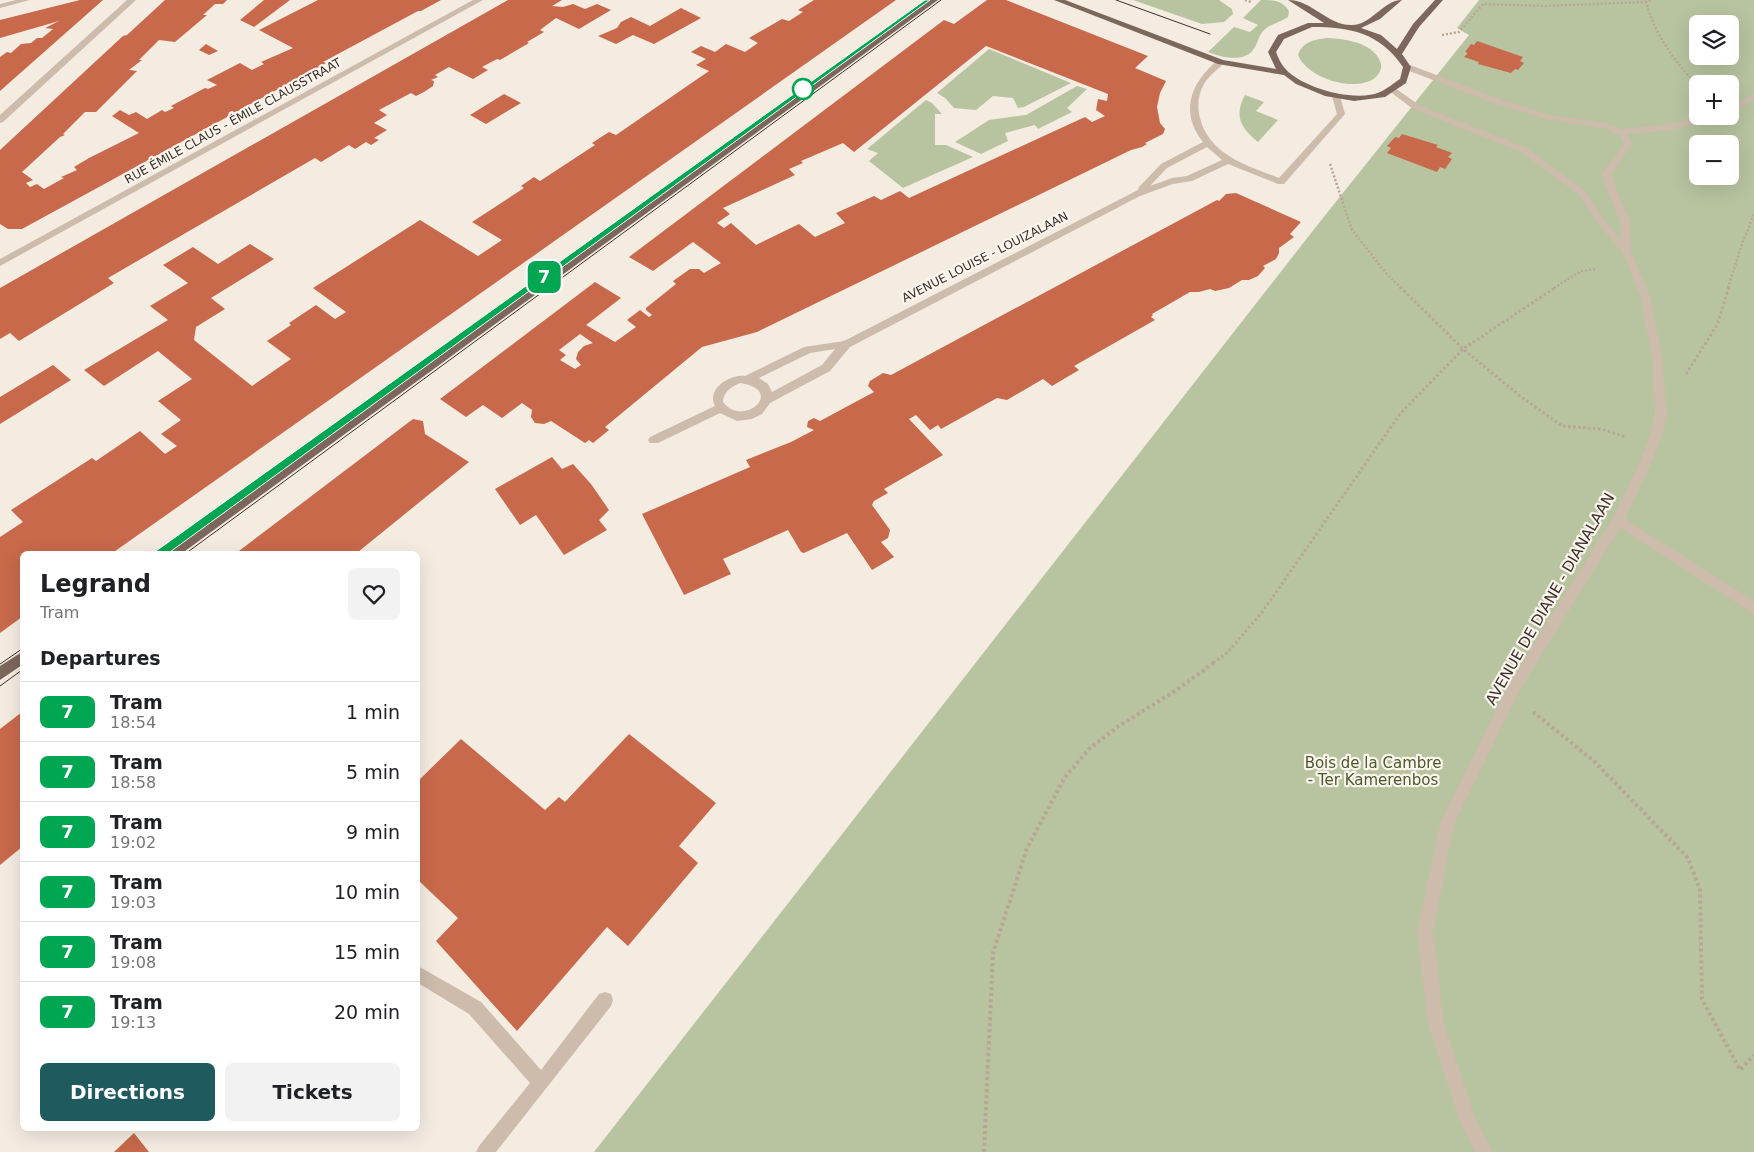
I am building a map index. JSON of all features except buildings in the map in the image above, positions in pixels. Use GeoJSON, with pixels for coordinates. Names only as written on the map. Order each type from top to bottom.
{"type":"FeatureCollection","features":[{"type":"Feature","properties":{"kind":"main road"},"geometry":{"type":"LineString","coordinates":[[175,551],[934,0]]}},
{"type":"Feature","properties":{"kind":"main road"},"geometry":{"type":"LineString","coordinates":[[1058,0],[1222,62],[1283,73],[1306,87],[1336,96],[1372,97],[1392,90],[1404,80],[1407,67],[1399,52],[1380,38],[1354,28],[1311,25],[1292,29],[1279,37],[1272,48],[1274,60],[1283,73]]}},
{"type":"Feature","properties":{"kind":"main road"},"geometry":{"type":"LineString","coordinates":[[1292,0],[1332,25]]}},
{"type":"Feature","properties":{"kind":"main road"},"geometry":{"type":"LineString","coordinates":[[1354,28],[1383,15],[1398,0]]}},
{"type":"Feature","properties":{"kind":"main road"},"geometry":{"type":"LineString","coordinates":[[1399,52],[1416,26],[1439,0]]}},
{"type":"Feature","properties":{"kind":"main road"},"geometry":{"type":"LineString","coordinates":[[0,674],[20,659]]}},
{"type":"Feature","properties":{"kind":"street"},"geometry":{"type":"LineString","coordinates":[[0,6],[26,0]]}},
{"type":"Feature","properties":{"kind":"street"},"geometry":{"type":"LineString","coordinates":[[0,120],[132,0]]}},
{"type":"Feature","properties":{"kind":"street","name":"RUE ÉMILE CLAUS - ÉMILE CLAUSSTRAAT"},"geometry":{"type":"LineString","coordinates":[[0,264],[479,0]]}},
{"type":"Feature","properties":{"kind":"street"},"geometry":{"type":"LineString","coordinates":[[1222,62],[1207,72],[1201,81],[1193,100],[1195,123],[1208,143],[1228,160],[1281,182],[1341,114],[1336,96]]}},
{"type":"Feature","properties":{"kind":"street"},"geometry":{"type":"LineString","coordinates":[[1407,67],[1499,102],[1550,117],[1605,126],[1621,132],[1673,127],[1689,122]]}},
{"type":"Feature","properties":{"kind":"street","name":"AVENUE DE DIANE - DIANALAAN"},"geometry":{"type":"LineString","coordinates":[[1392,90],[1416,107],[1524,150],[1581,192],[1602,223],[1626,251],[1645,296],[1657,356],[1661,414],[1652,445],[1618,521],[1516,684],[1447,823],[1426,932],[1436,1025],[1468,1122],[1484,1152]]}},
{"type":"Feature","properties":{"kind":"street"},"geometry":{"type":"LineString","coordinates":[[1739,105],[1754,97]]}},
{"type":"Feature","properties":{"kind":"street"},"geometry":{"type":"LineString","coordinates":[[1621,132],[1628,144],[1623,155],[1612,164],[1607,173],[1610,186],[1625,221],[1626,251]]}},
{"type":"Feature","properties":{"kind":"street","name":"AVENUE LOUISE - LOUIZALAAN"},"geometry":{"type":"LineString","coordinates":[[1137,194],[1164,166],[1208,143]]}},
{"type":"Feature","properties":{"kind":"street","name":"AVENUE LOUISE - LOUIZALAAN"},"geometry":{"type":"LineString","coordinates":[[846,344],[826,368],[767,400],[763,407],[747,416],[728,414],[721,408],[718,394],[722,387],[739,379],[748,379],[808,350],[846,344],[1137,194],[1172,181],[1189,179],[1228,160]]}},
{"type":"Feature","properties":{"kind":"street"},"geometry":{"type":"LineString","coordinates":[[748,379],[757,381],[764,386],[767,400]]}},
{"type":"Feature","properties":{"kind":"street"},"geometry":{"type":"LineString","coordinates":[[654,440],[721,408]]}},
{"type":"Feature","properties":{"kind":"street"},"geometry":{"type":"LineString","coordinates":[[1618,521],[1754,608]]}},
{"type":"Feature","properties":{"kind":"street"},"geometry":{"type":"LineString","coordinates":[[420,975],[475,1008],[540,1083]]}},
{"type":"Feature","properties":{"kind":"street"},"geometry":{"type":"LineString","coordinates":[[485,1152],[605,1000]]}},
{"type":"Feature","properties":{"kind":"path"},"geometry":{"type":"LineString","coordinates":[[1245,0],[1252,2]]}},
{"type":"Feature","properties":{"kind":"path"},"geometry":{"type":"LineString","coordinates":[[1437,33],[1444,36],[1460,32],[1483,4],[1531,7],[1652,0]]}},
{"type":"Feature","properties":{"kind":"path"},"geometry":{"type":"LineString","coordinates":[[1646,1],[1673,55],[1689,78]]}},
{"type":"Feature","properties":{"kind":"path"},"geometry":{"type":"LineString","coordinates":[[1316,142],[1332,167],[1352,230],[1386,274],[1464,349],[1520,396],[1562,426],[1601,428],[1652,445]]}},
{"type":"Feature","properties":{"kind":"path"},"geometry":{"type":"LineString","coordinates":[[1661,414],[1717,325],[1742,244],[1754,214]]}},
{"type":"Feature","properties":{"kind":"path"},"geometry":{"type":"LineString","coordinates":[[984,1152],[993,953],[1026,848],[1065,777],[1090,748],[1119,726],[1175,691],[1227,653],[1263,611],[1400,414],[1464,349],[1530,303],[1581,271],[1596,270]]}},
{"type":"Feature","properties":{"kind":"path"},"geometry":{"type":"LineString","coordinates":[[1511,695],[1594,761],[1688,858],[1700,890],[1702,999],[1740,1070],[1754,1055]]}},
{"type":"Feature","properties":{"kind":"green space"},"geometry":{"type":"Polygon","coordinates":[[[1133,0],[1219,0],[1232,9],[1233,14],[1224,22],[1202,24],[1133,0]]]}},
{"type":"Feature","properties":{"kind":"green space"},"geometry":{"type":"Polygon","coordinates":[[[1261,0],[1280,3],[1289,11],[1288,17],[1264,30],[1249,54],[1238,58],[1231,58],[1208,52],[1234,27],[1250,32],[1258,25],[1243,18],[1261,0]]]}},
{"type":"Feature","properties":{"kind":"green space","name":"Bois de la Cambre - Ter Kamerenbos"},"geometry":{"type":"Polygon","coordinates":[[[1479,0],[1754,0],[1754,1152],[594,1152],[1315,228],[1469,35],[1457,28],[1479,0]]]}},
{"type":"Feature","properties":{"kind":"green space"},"geometry":{"type":"Polygon","coordinates":[[[1327,38],[1350,41],[1371,50],[1381,64],[1381,68],[1375,78],[1355,84],[1344,83],[1332,81],[1311,70],[1298,55],[1300,50],[1310,42],[1327,38]]]}},
{"type":"Feature","properties":{"kind":"green space"},"geometry":{"type":"Polygon","coordinates":[[[989,49],[1071,83],[1024,107],[1018,108],[1013,98],[993,96],[976,110],[954,108],[945,98],[937,93],[989,49]]]}},
{"type":"Feature","properties":{"kind":"green space"},"geometry":{"type":"Polygon","coordinates":[[[1077,86],[1087,89],[1067,108],[1072,112],[1038,129],[1035,125],[1005,133],[1008,141],[981,154],[955,142],[989,120],[1026,115],[1077,86]]]}},
{"type":"Feature","properties":{"kind":"green space"},"geometry":{"type":"Polygon","coordinates":[[[1245,95],[1264,102],[1256,111],[1278,120],[1258,142],[1247,132],[1241,121],[1240,109],[1245,95]]]}},
{"type":"Feature","properties":{"kind":"green space"},"geometry":{"type":"Polygon","coordinates":[[[926,100],[932,103],[942,114],[935,114],[935,145],[946,145],[973,157],[903,188],[869,161],[878,153],[867,149],[926,100]]]}},
{"type":"Feature","properties":{"kind":"tram line"},"geometry":{"type":"LineString","coordinates":[[164,551],[927,0]]}},
{"type":"Feature","properties":{"kind":"tram line","name":"7"},"geometry":{"type":"LineString","coordinates":[[164,551],[927,0]]}},
{"type":"Feature","properties":{"kind":"tram line"},"geometry":{"type":"LineString","coordinates":[[189,551],[941,0]]}},
{"type":"Feature","properties":{"kind":"tram line"},"geometry":{"type":"LineString","coordinates":[[1116,0],[1210,34]]}},
{"type":"Feature","properties":{"kind":"tram line"},"geometry":{"type":"LineString","coordinates":[[0,664],[20,650]]}},
{"type":"Feature","properties":{"kind":"tram line"},"geometry":{"type":"LineString","coordinates":[[0,686],[20,671]]}}]}
